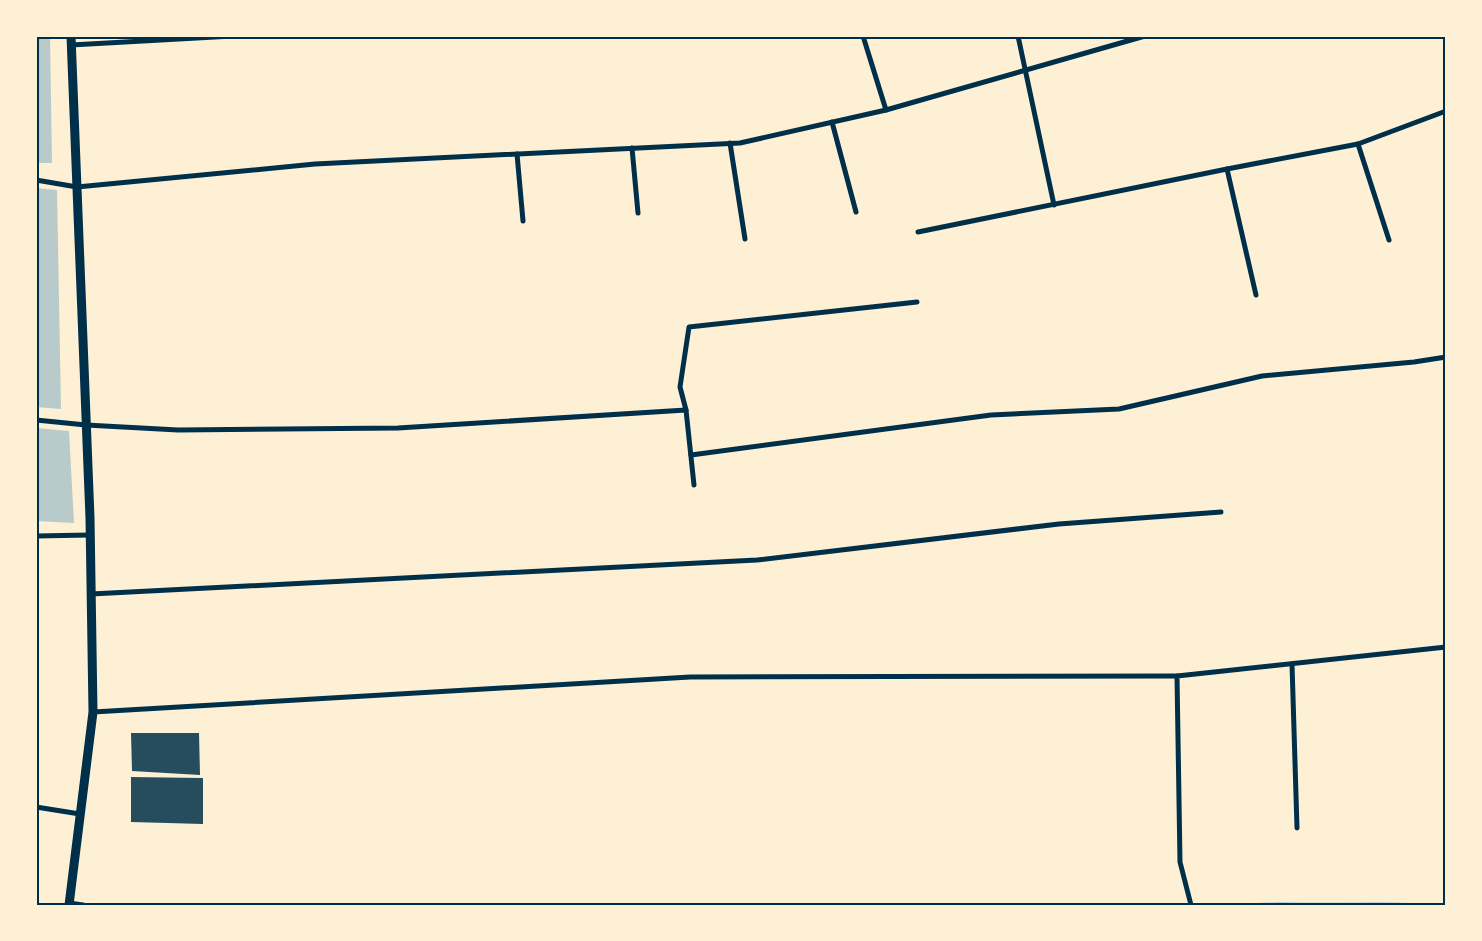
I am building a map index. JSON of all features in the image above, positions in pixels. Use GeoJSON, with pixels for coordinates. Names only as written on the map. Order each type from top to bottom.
{"type":"FeatureCollection","features":[{"type":"Feature","properties":{"kind":"street"},"geometry":{"type":"LineString","coordinates":[[83,905],[69,904],[93,712],[90,535],[71,41],[233,36]]}},
{"type":"Feature","properties":{"kind":"street"},"geometry":{"type":"LineString","coordinates":[[863,36],[886,110]]}},
{"type":"Feature","properties":{"kind":"street"},"geometry":{"type":"LineString","coordinates":[[1018,36],[1054,205]]}},
{"type":"Feature","properties":{"kind":"street"},"geometry":{"type":"LineString","coordinates":[[36,180],[77,187],[315,164],[740,143],[886,110],[1145,36]]}},
{"type":"Feature","properties":{"kind":"street"},"geometry":{"type":"LineString","coordinates":[[918,232],[1358,144],[1446,111]]}},
{"type":"Feature","properties":{"kind":"street"},"geometry":{"type":"LineString","coordinates":[[832,122],[856,212]]}},
{"type":"Feature","properties":{"kind":"street"},"geometry":{"type":"LineString","coordinates":[[730,143],[745,239]]}},
{"type":"Feature","properties":{"kind":"street"},"geometry":{"type":"LineString","coordinates":[[1358,144],[1389,240]]}},
{"type":"Feature","properties":{"kind":"street"},"geometry":{"type":"LineString","coordinates":[[632,148],[638,213]]}},
{"type":"Feature","properties":{"kind":"street"},"geometry":{"type":"LineString","coordinates":[[517,154],[523,221]]}},
{"type":"Feature","properties":{"kind":"street"},"geometry":{"type":"LineString","coordinates":[[1228,169],[1256,295]]}},
{"type":"Feature","properties":{"kind":"street"},"geometry":{"type":"LineString","coordinates":[[694,486],[686,410],[680,387],[689,327],[917,302]]}},
{"type":"Feature","properties":{"kind":"street"},"geometry":{"type":"LineString","coordinates":[[691,455],[991,415],[1119,409],[1262,376],[1414,362],[1446,357]]}},
{"type":"Feature","properties":{"kind":"street"},"geometry":{"type":"LineString","coordinates":[[36,420],[178,430],[398,428],[686,410]]}},
{"type":"Feature","properties":{"kind":"street"},"geometry":{"type":"LineString","coordinates":[[91,594],[757,560],[1059,524],[1221,512]]}},
{"type":"Feature","properties":{"kind":"street"},"geometry":{"type":"LineString","coordinates":[[36,536],[90,535]]}},
{"type":"Feature","properties":{"kind":"street"},"geometry":{"type":"LineString","coordinates":[[93,712],[690,678],[1177,676],[1446,647]]}},
{"type":"Feature","properties":{"kind":"street"},"geometry":{"type":"LineString","coordinates":[[1292,664],[1297,828]]}},
{"type":"Feature","properties":{"kind":"street"},"geometry":{"type":"LineString","coordinates":[[1177,676],[1180,862],[1191,905]]}},
{"type":"Feature","properties":{"kind":"street"},"geometry":{"type":"LineString","coordinates":[[36,807],[80,814]]}},
{"type":"Feature","properties":{"kind":"shaded area"},"geometry":{"type":"Polygon","coordinates":[[[36,36],[50,36],[52,163],[36,163],[36,36]]]}},
{"type":"Feature","properties":{"kind":"shaded area"},"geometry":{"type":"Polygon","coordinates":[[[36,188],[57,190],[61,409],[36,407],[36,188]]]}},
{"type":"Feature","properties":{"kind":"shaded area"},"geometry":{"type":"Polygon","coordinates":[[[36,428],[69,431],[74,523],[36,521],[36,428]]]}},
{"type":"Feature","properties":{"kind":"shaded area"},"geometry":{"type":"Polygon","coordinates":[[[1280,902],[1400,903],[1440,905],[1206,905],[1280,902]]]}},
{"type":"Feature","properties":{"kind":"building"},"geometry":{"type":"Polygon","coordinates":[[[131,733],[199,733],[200,775],[132,771],[131,733]]]}},
{"type":"Feature","properties":{"kind":"building"},"geometry":{"type":"Polygon","coordinates":[[[131,777],[203,778],[203,824],[131,822],[131,777]]]}}]}
